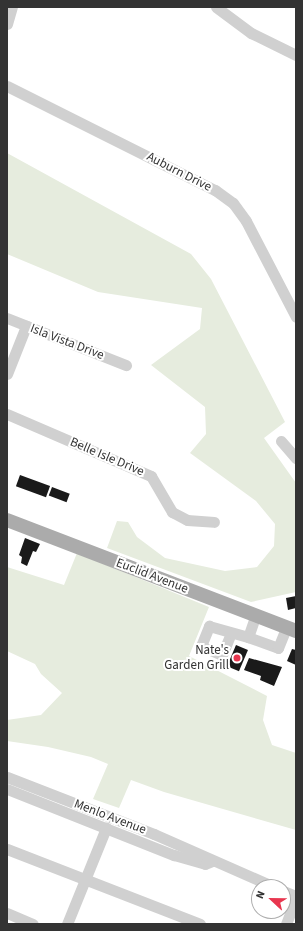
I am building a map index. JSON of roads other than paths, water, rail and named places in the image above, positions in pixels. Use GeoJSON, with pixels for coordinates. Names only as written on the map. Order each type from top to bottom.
{"type":"FeatureCollection","features":[{"type":"Feature","properties":{"kind":"main road","name":"Euclid Avenue"},"geometry":{"type":"LineString","coordinates":[[7,520],[291,630]]}},
{"type":"Feature","properties":{"kind":"street"},"geometry":{"type":"LineString","coordinates":[[7,24],[12,7]]}},
{"type":"Feature","properties":{"kind":"street"},"geometry":{"type":"LineString","coordinates":[[216,7],[251,33],[296,55]]}},
{"type":"Feature","properties":{"kind":"street","name":"Auburn Drive"},"geometry":{"type":"LineString","coordinates":[[7,86],[215,190],[233,204],[246,221],[296,317]]}},
{"type":"Feature","properties":{"kind":"street","name":"Isla Vista Drive"},"geometry":{"type":"LineString","coordinates":[[7,318],[126,365]]}},
{"type":"Feature","properties":{"kind":"street"},"geometry":{"type":"LineString","coordinates":[[7,374],[26,326]]}},
{"type":"Feature","properties":{"kind":"street","name":"Belle Isle Drive"},"geometry":{"type":"LineString","coordinates":[[7,414],[150,476],[172,512],[187,520],[214,522]]}},
{"type":"Feature","properties":{"kind":"street"},"geometry":{"type":"LineString","coordinates":[[280,441],[296,458]]}},
{"type":"Feature","properties":{"kind":"street"},"geometry":{"type":"LineString","coordinates":[[248,637],[255,617]]}},
{"type":"Feature","properties":{"kind":"street"},"geometry":{"type":"LineString","coordinates":[[231,633],[248,637],[278,648],[291,630]]}},
{"type":"Feature","properties":{"kind":"street","name":"Menlo Avenue"},"geometry":{"type":"LineString","coordinates":[[7,777],[154,834],[255,879]]}},
{"type":"Feature","properties":{"kind":"street","name":"Menlo Avenue"},"geometry":{"type":"LineString","coordinates":[[7,789],[197,862],[205,864],[212,861]]}},
{"type":"Feature","properties":{"kind":"street"},"geometry":{"type":"LineString","coordinates":[[67,924],[106,828]]}},
{"type":"Feature","properties":{"kind":"street"},"geometry":{"type":"LineString","coordinates":[[7,849],[200,924]]}},
{"type":"Feature","properties":{"kind":"street"},"geometry":{"type":"LineString","coordinates":[[286,924],[296,897]]}},
{"type":"Feature","properties":{"kind":"street"},"geometry":{"type":"LineString","coordinates":[[7,914],[33,924]]}},
{"type":"Feature","properties":{"kind":"place","name":"Nate's Garden Grill"},"geometry":{"type":"Point","coordinates":[237,658]}}]}
